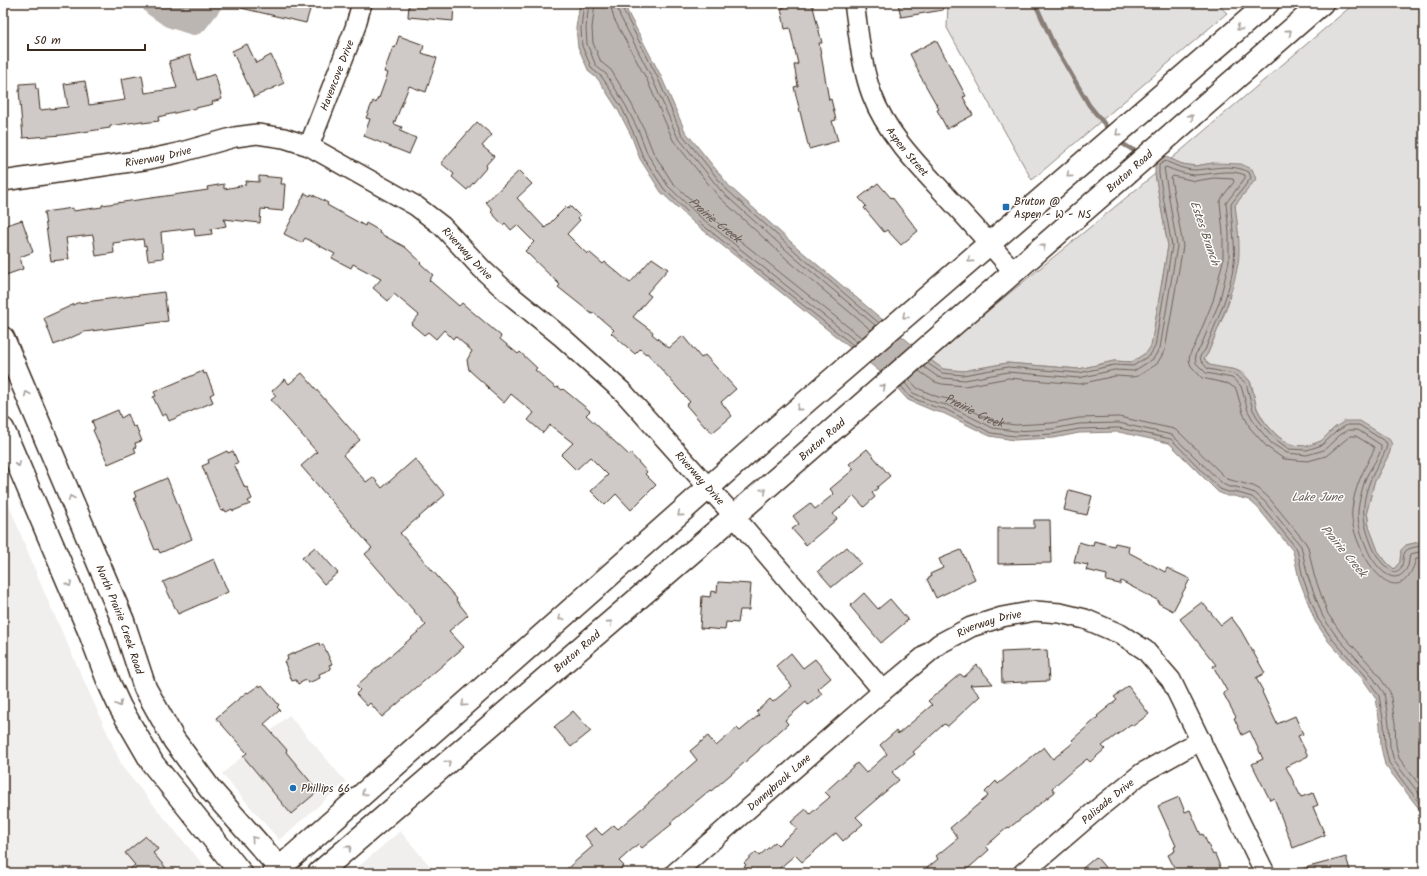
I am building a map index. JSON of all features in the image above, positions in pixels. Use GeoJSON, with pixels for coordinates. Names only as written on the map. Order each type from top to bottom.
{"type":"FeatureCollection","features":[{"type":"Feature","properties":{"kind":"main road"},"geometry":{"type":"LineString","coordinates":[[279,871],[624,562],[828,383],[1268,3]]}},
{"type":"Feature","properties":{"kind":"main road","name":"Bruton Road"},"geometry":{"type":"LineString","coordinates":[[320,873],[960,320],[1322,3]]}},
{"type":"Feature","properties":{"kind":"main road","name":"North Prairie Creek Road"},"geometry":{"type":"LineString","coordinates":[[3,338],[123,621],[145,688],[174,740],[210,789],[279,871]]}},
{"type":"Feature","properties":{"kind":"main road"},"geometry":{"type":"LineString","coordinates":[[3,429],[120,707],[153,764],[241,873]]}},
{"type":"Feature","properties":{"kind":"street","name":"Havencove Drive"},"geometry":{"type":"LineString","coordinates":[[309,146],[355,28],[362,3]]}},
{"type":"Feature","properties":{"kind":"street","name":"Aspen Street"},"geometry":{"type":"LineString","coordinates":[[854,3],[863,66],[872,96],[886,122],[908,153],[1014,272]]}},
{"type":"Feature","properties":{"kind":"street","name":"Riverway Drive"},"geometry":{"type":"LineString","coordinates":[[3,181],[150,159],[178,153],[235,137],[257,134],[284,138],[309,146],[416,206],[442,226],[482,269],[509,294],[563,338],[624,393],[734,516],[883,691],[939,644],[971,627],[1002,617],[1035,611],[1060,613],[1085,619],[1120,634],[1145,650],[1171,680],[1265,873]]}},
{"type":"Feature","properties":{"kind":"street","name":"Donnybrook Lane"},"geometry":{"type":"LineString","coordinates":[[675,873],[883,691]]}},
{"type":"Feature","properties":{"kind":"street","name":"Palisade Drive"},"geometry":{"type":"LineString","coordinates":[[1023,873],[1142,773],[1201,740]]}},
{"type":"Feature","properties":{"kind":"shaded area"},"geometry":{"type":"Polygon","coordinates":[[[948,3],[1216,3],[1227,13],[1032,180],[947,28],[948,3]]]}},
{"type":"Feature","properties":{"kind":"shaded area"},"geometry":{"type":"Polygon","coordinates":[[[1355,3],[1424,3],[1424,541],[1406,545],[1401,550],[1400,562],[1394,569],[1378,551],[1369,527],[1367,511],[1374,483],[1389,454],[1392,444],[1334,428],[1321,441],[1302,447],[1293,445],[1276,434],[1263,419],[1257,407],[1251,383],[1245,375],[1235,370],[1210,365],[1204,358],[1208,353],[1228,305],[1238,233],[1235,205],[1256,179],[1213,163],[1195,166],[1182,164],[1171,159],[1355,3]]]}},
{"type":"Feature","properties":{"kind":"shaded area"},"geometry":{"type":"Polygon","coordinates":[[[1155,174],[1168,246],[1151,346],[1148,352],[1132,362],[1114,361],[1079,369],[1007,363],[963,371],[943,369],[929,359],[1155,174]]]}},
{"type":"Feature","properties":{"kind":"shaded area"},"geometry":{"type":"Polygon","coordinates":[[[3,490],[42,587],[123,768],[210,873],[3,873],[3,490]]]}},
{"type":"Feature","properties":{"kind":"shaded area"},"geometry":{"type":"Polygon","coordinates":[[[289,715],[346,782],[279,840],[222,774],[289,715]]]}},
{"type":"Feature","properties":{"kind":"shaded area"},"geometry":{"type":"Polygon","coordinates":[[[400,831],[436,873],[351,873],[400,831]]]}},
{"type":"Feature","properties":{"kind":"water","name":"Lake June"},"geometry":{"type":"Polygon","coordinates":[[[580,3],[625,3],[628,13],[660,74],[685,131],[730,187],[800,250],[929,359],[943,369],[963,371],[1007,363],[1079,369],[1114,361],[1132,362],[1147,352],[1151,346],[1168,246],[1155,174],[1155,163],[1164,156],[1182,164],[1195,166],[1213,163],[1241,164],[1252,169],[1256,179],[1235,205],[1239,249],[1238,264],[1235,276],[1221,320],[1208,353],[1204,359],[1209,365],[1236,370],[1250,381],[1257,409],[1263,420],[1277,436],[1291,445],[1307,446],[1321,441],[1334,428],[1345,421],[1360,421],[1389,439],[1392,444],[1389,454],[1374,483],[1367,511],[1369,527],[1378,551],[1394,569],[1400,562],[1401,550],[1406,545],[1424,541],[1424,815],[1385,765],[1381,747],[1380,725],[1376,698],[1362,678],[1329,642],[1315,621],[1299,579],[1293,551],[1258,508],[1249,500],[1234,496],[1227,496],[1218,492],[1169,443],[1119,432],[1079,433],[1054,438],[1014,440],[990,436],[943,413],[934,411],[908,400],[888,378],[693,222],[661,192],[640,159],[631,135],[618,110],[598,79],[589,72],[578,47],[576,28],[580,3]]]}},
{"type":"Feature","properties":{"kind":"building"},"geometry":{"type":"Polygon","coordinates":[[[242,3],[312,3],[306,23],[241,8],[242,3]]]}},
{"type":"Feature","properties":{"kind":"building"},"geometry":{"type":"Polygon","coordinates":[[[409,3],[454,3],[453,21],[408,17],[409,3]]]}},
{"type":"Feature","properties":{"kind":"building"},"geometry":{"type":"Polygon","coordinates":[[[783,3],[812,3],[822,43],[819,43],[829,100],[831,99],[836,120],[832,121],[838,141],[809,149],[794,87],[798,86],[794,65],[798,64],[790,28],[785,29],[781,8],[784,8],[783,3]]]}},
{"type":"Feature","properties":{"kind":"building"},"geometry":{"type":"Polygon","coordinates":[[[898,3],[942,3],[943,10],[901,17],[898,3]]]}},
{"type":"Feature","properties":{"kind":"building"},"geometry":{"type":"Polygon","coordinates":[[[399,36],[424,45],[422,53],[437,58],[426,92],[409,86],[394,124],[402,127],[400,131],[416,138],[409,154],[364,136],[370,119],[366,118],[373,101],[376,103],[378,97],[379,98],[388,73],[384,72],[393,47],[395,48],[399,36]]]}},
{"type":"Feature","properties":{"kind":"building"},"geometry":{"type":"Polygon","coordinates":[[[936,40],[966,96],[963,97],[973,115],[947,129],[937,110],[939,109],[918,72],[910,54],[936,40]]]}},
{"type":"Feature","properties":{"kind":"building"},"geometry":{"type":"Polygon","coordinates":[[[247,44],[256,63],[271,55],[284,83],[254,97],[232,51],[247,44]]]}},
{"type":"Feature","properties":{"kind":"building"},"geometry":{"type":"Polygon","coordinates":[[[190,55],[197,80],[215,74],[222,99],[212,102],[213,104],[158,117],[159,121],[142,123],[142,121],[110,126],[110,128],[62,135],[23,138],[19,90],[20,84],[35,83],[36,89],[38,89],[40,110],[68,107],[64,84],[85,81],[89,105],[125,100],[121,79],[142,75],[145,93],[177,88],[169,61],[190,55]]]}},
{"type":"Feature","properties":{"kind":"building"},"geometry":{"type":"Polygon","coordinates":[[[477,122],[492,135],[482,146],[494,156],[486,165],[487,167],[467,190],[452,177],[454,174],[441,163],[477,122]]]}},
{"type":"Feature","properties":{"kind":"building"},"geometry":{"type":"Polygon","coordinates":[[[519,171],[532,184],[517,198],[545,228],[566,207],[568,209],[570,206],[580,216],[578,218],[580,220],[567,234],[587,254],[589,252],[603,264],[605,262],[630,283],[652,258],[668,269],[647,293],[651,296],[633,317],[653,332],[652,334],[669,348],[683,336],[701,358],[705,355],[736,389],[721,402],[732,416],[712,433],[686,405],[690,402],[647,353],[646,354],[640,349],[635,354],[611,333],[614,330],[594,313],[592,314],[558,287],[560,285],[525,251],[534,242],[517,225],[511,230],[505,223],[503,225],[491,212],[493,210],[486,202],[519,171]]]}},
{"type":"Feature","properties":{"kind":"building"},"geometry":{"type":"Polygon","coordinates":[[[259,176],[282,178],[281,184],[285,184],[283,211],[261,209],[260,223],[224,219],[226,226],[211,229],[212,234],[195,236],[194,228],[161,232],[163,258],[148,260],[146,245],[144,246],[143,239],[113,243],[114,253],[96,256],[93,235],[66,238],[69,259],[51,261],[44,212],[73,208],[73,211],[102,207],[102,205],[208,190],[207,187],[224,184],[224,189],[245,185],[246,181],[259,182],[259,176]]]}},
{"type":"Feature","properties":{"kind":"building"},"geometry":{"type":"Polygon","coordinates":[[[878,183],[891,198],[892,197],[918,231],[901,245],[887,230],[884,232],[864,208],[866,206],[859,198],[878,183]]]}},
{"type":"Feature","properties":{"kind":"building"},"geometry":{"type":"Polygon","coordinates":[[[305,193],[310,196],[311,194],[328,203],[327,205],[365,226],[366,223],[380,231],[379,233],[405,247],[433,275],[429,280],[459,306],[462,303],[501,336],[500,339],[518,354],[520,352],[537,368],[535,370],[556,388],[558,387],[562,390],[563,389],[590,411],[586,415],[629,455],[631,454],[647,472],[645,474],[656,485],[631,510],[616,494],[605,505],[591,491],[608,475],[590,457],[576,470],[561,455],[573,443],[550,425],[543,433],[528,420],[534,413],[511,394],[504,403],[488,389],[489,388],[469,370],[467,360],[472,351],[455,336],[453,339],[444,330],[436,339],[428,332],[424,335],[411,324],[419,315],[394,294],[388,301],[373,288],[381,279],[353,264],[351,268],[332,258],[335,254],[305,238],[302,243],[284,234],[305,193]]]}},
{"type":"Feature","properties":{"kind":"building"},"geometry":{"type":"Polygon","coordinates":[[[22,220],[33,252],[20,257],[23,269],[3,276],[3,226],[22,220]]]}},
{"type":"Feature","properties":{"kind":"building"},"geometry":{"type":"Polygon","coordinates":[[[164,292],[168,321],[84,332],[54,345],[44,318],[77,303],[164,292]]]}},
{"type":"Feature","properties":{"kind":"building"},"geometry":{"type":"Polygon","coordinates":[[[203,371],[204,374],[206,373],[214,393],[210,395],[213,402],[169,421],[166,414],[162,416],[153,397],[156,396],[154,392],[203,371]]]}},
{"type":"Feature","properties":{"kind":"building"},"geometry":{"type":"Polygon","coordinates":[[[302,373],[360,440],[343,455],[366,482],[373,477],[382,488],[415,459],[445,495],[400,533],[457,599],[456,600],[468,615],[449,631],[464,647],[382,717],[370,703],[367,706],[356,694],[360,690],[356,686],[426,625],[365,554],[372,548],[301,466],[317,452],[271,400],[276,396],[272,391],[285,379],[289,384],[302,373]]]}},
{"type":"Feature","properties":{"kind":"building"},"geometry":{"type":"Polygon","coordinates":[[[118,410],[121,418],[128,414],[133,427],[136,426],[142,441],[135,443],[136,447],[134,448],[136,452],[108,464],[93,430],[95,429],[92,421],[118,410]]]}},
{"type":"Feature","properties":{"kind":"building"},"geometry":{"type":"Polygon","coordinates":[[[867,449],[890,476],[877,487],[878,488],[872,493],[875,497],[864,507],[854,496],[833,514],[837,519],[806,545],[792,529],[799,524],[793,516],[810,503],[815,509],[834,494],[830,489],[854,469],[849,464],[867,449]]]}},
{"type":"Feature","properties":{"kind":"building"},"geometry":{"type":"Polygon","coordinates":[[[227,451],[228,453],[233,451],[238,463],[234,464],[252,499],[248,501],[250,504],[233,511],[232,509],[226,512],[225,510],[221,511],[202,466],[209,463],[208,460],[227,451]]]}},
{"type":"Feature","properties":{"kind":"building"},"geometry":{"type":"Polygon","coordinates":[[[167,478],[192,539],[160,553],[158,549],[155,550],[134,498],[136,497],[134,492],[167,478]]]}},
{"type":"Feature","properties":{"kind":"building"},"geometry":{"type":"Polygon","coordinates":[[[1069,490],[1092,496],[1087,515],[1064,510],[1069,490]]]}},
{"type":"Feature","properties":{"kind":"building"},"geometry":{"type":"Polygon","coordinates":[[[1034,520],[1050,520],[1051,563],[998,564],[998,528],[1034,528],[1034,520]]]}},
{"type":"Feature","properties":{"kind":"building"},"geometry":{"type":"Polygon","coordinates":[[[1094,541],[1114,546],[1115,543],[1129,546],[1128,552],[1165,572],[1167,568],[1190,579],[1173,611],[1158,603],[1159,601],[1121,581],[1120,584],[1106,581],[1107,575],[1086,570],[1088,565],[1074,562],[1079,542],[1093,546],[1094,541]]]}},
{"type":"Feature","properties":{"kind":"building"},"geometry":{"type":"Polygon","coordinates":[[[315,547],[338,573],[324,584],[302,558],[315,547]]]}},
{"type":"Feature","properties":{"kind":"building"},"geometry":{"type":"Polygon","coordinates":[[[847,547],[861,563],[832,587],[818,571],[847,547]]]}},
{"type":"Feature","properties":{"kind":"building"},"geometry":{"type":"Polygon","coordinates":[[[961,550],[975,579],[936,598],[927,579],[931,577],[930,574],[943,568],[939,559],[961,550]]]}},
{"type":"Feature","properties":{"kind":"building"},"geometry":{"type":"Polygon","coordinates":[[[214,559],[228,592],[178,614],[163,582],[214,559]]]}},
{"type":"Feature","properties":{"kind":"building"},"geometry":{"type":"Polygon","coordinates":[[[718,582],[751,584],[749,610],[740,610],[738,623],[726,622],[725,630],[700,628],[702,596],[710,597],[711,591],[717,592],[718,582]]]}},
{"type":"Feature","properties":{"kind":"building"},"geometry":{"type":"Polygon","coordinates":[[[864,593],[878,609],[890,599],[908,620],[881,643],[850,606],[864,593]]]}},
{"type":"Feature","properties":{"kind":"building"},"geometry":{"type":"Polygon","coordinates":[[[1202,602],[1221,625],[1231,617],[1240,629],[1265,673],[1256,678],[1277,724],[1295,716],[1303,734],[1298,736],[1308,756],[1286,767],[1301,797],[1313,793],[1318,805],[1313,807],[1325,835],[1293,848],[1274,798],[1270,800],[1252,764],[1263,759],[1250,731],[1242,735],[1234,718],[1236,717],[1223,693],[1227,691],[1213,666],[1216,665],[1180,619],[1202,602]]]}},
{"type":"Feature","properties":{"kind":"building"},"geometry":{"type":"Polygon","coordinates":[[[319,643],[320,646],[323,644],[332,664],[329,665],[331,669],[319,674],[320,678],[308,683],[306,680],[298,684],[296,680],[292,681],[284,661],[288,660],[287,656],[319,643]]]}},
{"type":"Feature","properties":{"kind":"building"},"geometry":{"type":"Polygon","coordinates":[[[1047,650],[1049,681],[1002,683],[1001,652],[1047,650]]]}},
{"type":"Feature","properties":{"kind":"building"},"geometry":{"type":"Polygon","coordinates":[[[791,653],[803,668],[815,659],[831,678],[818,689],[822,694],[808,705],[806,702],[785,720],[788,724],[716,787],[711,791],[710,790],[670,823],[672,824],[642,848],[638,844],[619,861],[624,866],[616,873],[562,873],[593,846],[585,836],[595,828],[602,835],[614,825],[618,829],[697,760],[690,751],[708,736],[716,746],[737,728],[740,731],[759,715],[756,712],[770,699],[773,702],[792,686],[776,666],[791,653]]]}},
{"type":"Feature","properties":{"kind":"building"},"geometry":{"type":"Polygon","coordinates":[[[977,665],[993,684],[970,685],[980,696],[948,726],[944,724],[913,752],[915,754],[892,772],[899,780],[856,817],[863,824],[843,841],[836,833],[802,862],[795,855],[774,873],[738,873],[746,865],[744,863],[756,852],[759,856],[775,842],[778,845],[797,829],[791,822],[806,809],[810,814],[830,797],[825,792],[857,763],[866,773],[887,754],[880,745],[896,731],[898,734],[932,705],[928,701],[960,674],[964,677],[977,665]]]}},
{"type":"Feature","properties":{"kind":"building"},"geometry":{"type":"Polygon","coordinates":[[[259,685],[260,687],[262,685],[279,705],[277,707],[280,710],[264,724],[287,750],[286,752],[318,791],[291,814],[243,756],[247,753],[216,718],[247,692],[248,693],[259,685]]]}},
{"type":"Feature","properties":{"kind":"building"},"geometry":{"type":"Polygon","coordinates":[[[1128,686],[1149,714],[1133,726],[1131,724],[1102,746],[1105,749],[1090,762],[1087,759],[1073,770],[1052,788],[1055,792],[1009,828],[1008,827],[986,846],[989,850],[963,873],[921,873],[938,859],[936,856],[958,838],[950,828],[988,796],[985,792],[996,781],[998,784],[1044,747],[1053,759],[1074,742],[1072,740],[1098,717],[1097,716],[1117,700],[1114,697],[1128,686]]]}},
{"type":"Feature","properties":{"kind":"building"},"geometry":{"type":"Polygon","coordinates":[[[573,711],[591,731],[571,747],[554,727],[573,711]]]}},
{"type":"Feature","properties":{"kind":"building"},"geometry":{"type":"Polygon","coordinates":[[[1179,797],[1185,812],[1190,810],[1201,835],[1203,834],[1213,855],[1215,854],[1221,869],[1212,873],[1177,873],[1168,855],[1175,851],[1174,847],[1176,846],[1158,806],[1179,797]]]}},
{"type":"Feature","properties":{"kind":"building"},"geometry":{"type":"Polygon","coordinates":[[[146,836],[158,849],[153,853],[166,868],[159,873],[125,873],[135,865],[125,853],[146,836]]]}},
{"type":"Feature","properties":{"kind":"building"},"geometry":{"type":"Polygon","coordinates":[[[1096,857],[1110,873],[1077,873],[1096,857]]]}},
{"type":"Feature","properties":{"kind":"building"},"geometry":{"type":"Polygon","coordinates":[[[1346,857],[1351,873],[1301,873],[1301,869],[1346,857]]]}},
{"type":"Feature","properties":{"kind":"waterway","name":"Prairie Creek"},"geometry":{"type":"LineString","coordinates":[[156,3],[172,14],[194,21],[208,3]]}},
{"type":"Feature","properties":{"kind":"waterway","name":"Estes Branch"},"geometry":{"type":"LineString","coordinates":[[1035,3],[1053,43],[1089,105],[1111,132]]}},
{"type":"Feature","properties":{"kind":"waterway","name":"Estes Branch"},"geometry":{"type":"LineString","coordinates":[[1118,141],[1133,150],[1142,153]]}},
{"type":"Feature","properties":{"kind":"place","name":"Bruton @ Aspen - W - NS"},"geometry":{"type":"Point","coordinates":[1006,207]}},
{"type":"Feature","properties":{"kind":"place","name":"Phillips 66"},"geometry":{"type":"Point","coordinates":[293,788]}}]}
